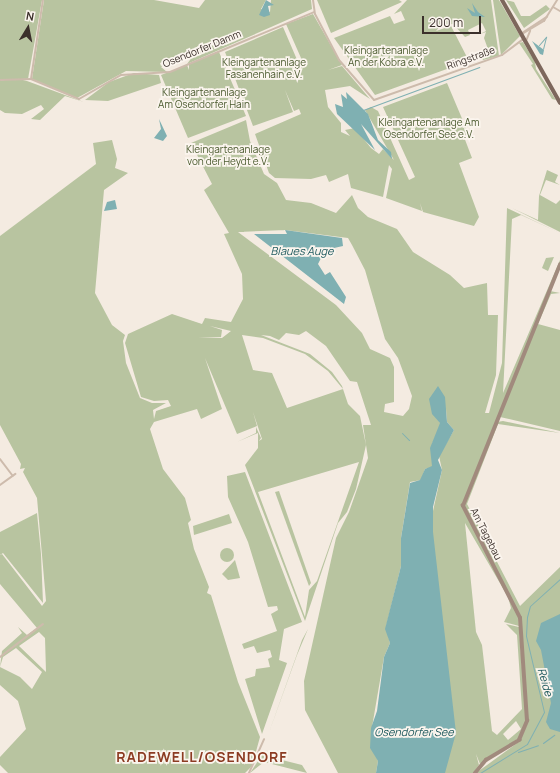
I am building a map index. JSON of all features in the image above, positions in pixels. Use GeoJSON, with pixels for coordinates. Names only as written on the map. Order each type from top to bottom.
{"type":"FeatureCollection","features":[{"type":"Feature","properties":{"kind":"main road"},"geometry":{"type":"LineString","coordinates":[[502,0],[560,103]]}},
{"type":"Feature","properties":{"kind":"street"},"geometry":{"type":"LineString","coordinates":[[0,80],[30,79],[43,0]]}},
{"type":"Feature","properties":{"kind":"street","name":"Ringstraße"},"geometry":{"type":"LineString","coordinates":[[313,0],[314,12],[340,62],[374,100],[502,56],[523,36]]}},
{"type":"Feature","properties":{"kind":"street"},"geometry":{"type":"LineString","coordinates":[[523,36],[547,17],[557,0]]}},
{"type":"Feature","properties":{"kind":"street"},"geometry":{"type":"LineString","coordinates":[[553,7],[560,11]]}},
{"type":"Feature","properties":{"kind":"street","name":"Osendorfer Damm"},"geometry":{"type":"LineString","coordinates":[[30,79],[79,99],[121,75],[174,70],[314,12]]}},
{"type":"Feature","properties":{"kind":"street"},"geometry":{"type":"LineString","coordinates":[[517,27],[530,29]]}},
{"type":"Feature","properties":{"kind":"street"},"geometry":{"type":"LineString","coordinates":[[526,43],[530,29]]}},
{"type":"Feature","properties":{"kind":"street","name":"Am Tagebau"},"geometry":{"type":"LineString","coordinates":[[475,773],[486,760],[519,740],[527,721],[520,618],[463,506],[560,265]]}},
{"type":"Feature","properties":{"kind":"street"},"geometry":{"type":"LineString","coordinates":[[0,459],[13,476]]}},
{"type":"Feature","properties":{"kind":"street"},"geometry":{"type":"LineString","coordinates":[[0,485],[15,474]]}},
{"type":"Feature","properties":{"kind":"street"},"geometry":{"type":"LineString","coordinates":[[0,657],[43,624]]}},
{"type":"Feature","properties":{"kind":"street"},"geometry":{"type":"LineString","coordinates":[[249,773],[264,739]]}},
{"type":"Feature","properties":{"kind":"green space"},"geometry":{"type":"Polygon","coordinates":[[[0,0],[42,0],[28,79],[0,80],[0,0]]]}},
{"type":"Feature","properties":{"kind":"green space"},"geometry":{"type":"Polygon","coordinates":[[[44,0],[154,0],[199,8],[205,0],[266,0],[261,9],[270,12],[271,0],[311,0],[312,9],[187,64],[190,60],[187,52],[160,63],[161,66],[166,64],[161,67],[167,72],[126,71],[77,98],[32,79],[44,0]]]}},
{"type":"Feature","properties":{"kind":"green space"},"geometry":{"type":"Polygon","coordinates":[[[317,0],[399,0],[402,2],[331,33],[317,0]]]}},
{"type":"Feature","properties":{"kind":"green space","name":"Kleingartenanlage An der Kobra e.V."},"geometry":{"type":"Polygon","coordinates":[[[407,0],[491,0],[499,56],[483,60],[481,56],[489,52],[484,38],[486,32],[480,34],[486,31],[482,23],[468,30],[470,35],[465,37],[453,24],[441,25],[436,31],[451,26],[469,61],[375,95],[334,38],[390,16],[394,24],[405,20],[401,11],[394,14],[407,0]]]}},
{"type":"Feature","properties":{"kind":"green space"},"geometry":{"type":"Polygon","coordinates":[[[493,0],[499,0],[520,36],[501,55],[493,0]]]}},
{"type":"Feature","properties":{"kind":"green space"},"geometry":{"type":"Polygon","coordinates":[[[506,0],[514,2],[521,16],[530,16],[546,5],[550,9],[524,28],[506,0]]]}},
{"type":"Feature","properties":{"kind":"green space"},"geometry":{"type":"Polygon","coordinates":[[[313,14],[342,65],[328,70],[342,66],[370,99],[350,86],[325,90],[328,107],[341,123],[341,132],[350,136],[345,130],[355,128],[371,148],[379,154],[383,149],[394,160],[365,110],[371,107],[378,111],[409,180],[415,177],[383,107],[447,83],[469,135],[464,137],[472,158],[459,163],[479,217],[474,226],[423,212],[420,203],[422,211],[386,198],[392,169],[389,165],[383,197],[351,188],[348,174],[329,182],[326,175],[311,179],[275,178],[269,173],[255,134],[301,114],[299,109],[294,111],[285,90],[293,112],[253,126],[225,52],[283,27],[298,62],[301,58],[286,24],[313,14]]]}},
{"type":"Feature","properties":{"kind":"green space"},"geometry":{"type":"Polygon","coordinates":[[[523,42],[535,62],[536,69],[556,100],[552,99],[531,65],[533,64],[519,43],[523,42]]]}},
{"type":"Feature","properties":{"kind":"green space","name":"Kleingartenanlage Am Osendorfer Hain"},"geometry":{"type":"Polygon","coordinates":[[[219,52],[246,116],[188,138],[161,75],[187,65],[189,70],[189,64],[219,52]]]}},
{"type":"Feature","properties":{"kind":"green space"},"geometry":{"type":"Polygon","coordinates":[[[134,73],[159,75],[161,83],[108,101],[85,100],[109,82],[134,73]]]}},
{"type":"Feature","properties":{"kind":"green space"},"geometry":{"type":"Polygon","coordinates":[[[15,78],[84,102],[65,96],[40,120],[31,119],[44,109],[41,105],[22,114],[5,113],[0,110],[0,81],[15,78]]]}},
{"type":"Feature","properties":{"kind":"green space","name":"Kleingartenanlage von der Heydt e.V."},"geometry":{"type":"Polygon","coordinates":[[[246,120],[250,141],[264,174],[277,183],[286,200],[311,203],[336,213],[352,195],[358,208],[368,217],[397,229],[413,252],[450,275],[464,288],[487,283],[488,315],[498,315],[496,375],[485,413],[489,413],[502,363],[507,208],[560,233],[521,215],[512,219],[503,393],[560,260],[560,263],[462,507],[518,614],[519,626],[504,622],[511,608],[508,597],[465,523],[476,632],[482,645],[492,731],[497,735],[522,709],[517,635],[506,624],[519,627],[526,722],[519,738],[480,764],[476,754],[479,765],[473,773],[443,773],[453,712],[433,554],[433,511],[442,470],[439,456],[454,430],[447,422],[446,409],[432,411],[441,424],[432,444],[432,467],[425,469],[421,480],[410,482],[401,538],[401,566],[386,627],[390,643],[384,657],[371,733],[378,761],[376,773],[338,773],[305,710],[304,681],[336,538],[349,512],[368,458],[363,425],[371,425],[357,382],[350,381],[326,346],[306,331],[299,335],[286,333],[279,340],[270,336],[261,335],[310,354],[332,372],[342,386],[343,389],[348,404],[360,416],[366,445],[356,489],[347,512],[338,523],[305,621],[245,465],[258,448],[258,433],[237,442],[256,433],[256,427],[261,438],[259,441],[262,439],[253,412],[257,426],[237,434],[205,358],[222,409],[201,419],[197,409],[154,422],[150,429],[163,469],[185,498],[191,520],[188,523],[194,549],[209,587],[207,593],[211,595],[238,682],[260,737],[252,766],[245,773],[8,773],[0,765],[0,757],[26,729],[18,701],[0,685],[0,667],[2,651],[22,633],[18,627],[27,635],[37,628],[0,584],[0,555],[2,554],[42,606],[46,601],[37,498],[23,472],[25,468],[20,469],[21,464],[0,425],[0,236],[96,164],[93,143],[112,140],[117,159],[115,168],[128,173],[104,190],[95,293],[112,325],[125,335],[123,341],[126,363],[140,398],[152,403],[166,403],[153,410],[154,419],[156,411],[171,406],[168,400],[154,401],[141,397],[125,343],[128,334],[172,314],[202,324],[205,318],[231,322],[243,299],[242,274],[224,234],[229,233],[204,190],[212,184],[191,143],[246,120]],[[285,230],[238,232],[336,305],[362,333],[370,349],[390,358],[394,367],[394,402],[385,404],[384,412],[403,416],[409,409],[412,396],[398,358],[385,339],[365,270],[348,238],[285,230]],[[210,326],[222,330],[221,337],[198,337],[222,338],[231,331],[210,326]],[[242,335],[253,370],[272,373],[287,408],[343,389],[328,371],[305,354],[263,338],[242,335]],[[359,462],[258,492],[305,617],[309,590],[317,581],[359,462]],[[39,632],[19,646],[46,672],[45,638],[39,632]],[[16,648],[3,657],[0,667],[20,677],[32,689],[42,672],[16,648]],[[516,721],[503,734],[508,740],[521,729],[516,721]]]}},
{"type":"Feature","properties":{"kind":"green space"},"geometry":{"type":"Polygon","coordinates":[[[547,170],[558,175],[555,182],[560,185],[546,180],[540,195],[556,204],[560,200],[560,232],[512,208],[538,220],[539,196],[547,170]]]}},
{"type":"Feature","properties":{"kind":"green space"},"geometry":{"type":"Polygon","coordinates":[[[554,257],[548,271],[542,268],[546,258],[554,257]]]}},
{"type":"Feature","properties":{"kind":"green space"},"geometry":{"type":"Polygon","coordinates":[[[550,291],[560,293],[551,294],[538,324],[560,330],[560,431],[500,417],[550,291]]]}},
{"type":"Feature","properties":{"kind":"green space"},"geometry":{"type":"Polygon","coordinates":[[[503,421],[560,433],[498,424],[467,504],[520,606],[560,567],[560,773],[476,773],[520,741],[528,722],[520,615],[465,510],[465,504],[497,422],[503,421]]]}},
{"type":"Feature","properties":{"kind":"green space"},"geometry":{"type":"Polygon","coordinates":[[[245,472],[302,622],[284,629],[279,660],[287,663],[262,734],[245,679],[255,676],[256,669],[270,667],[268,659],[272,657],[270,650],[257,653],[254,646],[244,649],[242,644],[277,631],[271,614],[278,610],[277,606],[268,607],[248,542],[228,497],[227,476],[245,472]]]}},
{"type":"Feature","properties":{"kind":"green space"},"geometry":{"type":"Polygon","coordinates":[[[279,491],[311,583],[309,586],[275,492],[279,491]]]}},
{"type":"Feature","properties":{"kind":"green space"},"geometry":{"type":"Polygon","coordinates":[[[37,513],[41,554],[43,603],[3,553],[0,555],[0,532],[37,513]]]}},
{"type":"Feature","properties":{"kind":"green space"},"geometry":{"type":"Polygon","coordinates":[[[229,514],[232,523],[194,535],[193,526],[229,514]]]}},
{"type":"Feature","properties":{"kind":"green space"},"geometry":{"type":"Polygon","coordinates":[[[227,548],[232,550],[234,555],[232,560],[227,562],[222,560],[220,555],[222,550],[227,548]]]}},
{"type":"Feature","properties":{"kind":"green space"},"geometry":{"type":"Polygon","coordinates":[[[235,560],[240,578],[228,580],[222,574],[235,560]]]}},
{"type":"Feature","properties":{"kind":"green space"},"geometry":{"type":"Polygon","coordinates":[[[308,629],[297,655],[267,738],[302,640],[308,629]]]}},
{"type":"Feature","properties":{"kind":"green space"},"geometry":{"type":"Polygon","coordinates":[[[262,755],[302,765],[307,773],[264,762],[250,773],[262,755]]]}},
{"type":"Feature","properties":{"kind":"water"},"geometry":{"type":"Polygon","coordinates":[[[266,0],[274,5],[268,6],[270,15],[264,17],[259,15],[266,0]]]}},
{"type":"Feature","properties":{"kind":"water"},"geometry":{"type":"Polygon","coordinates":[[[472,3],[478,12],[485,17],[472,16],[467,8],[475,13],[472,3]]]}},
{"type":"Feature","properties":{"kind":"water"},"geometry":{"type":"Polygon","coordinates":[[[532,41],[544,50],[543,55],[540,54],[532,41]]]}},
{"type":"Feature","properties":{"kind":"water"},"geometry":{"type":"Polygon","coordinates":[[[346,92],[368,114],[378,140],[391,152],[392,159],[361,124],[375,150],[337,114],[335,104],[343,107],[341,94],[347,99],[346,92]]]}},
{"type":"Feature","properties":{"kind":"water"},"geometry":{"type":"Polygon","coordinates":[[[159,119],[167,136],[163,141],[154,138],[161,129],[159,119]]]}},
{"type":"Feature","properties":{"kind":"water"},"geometry":{"type":"Polygon","coordinates":[[[115,200],[117,209],[104,211],[107,202],[115,200]]]}},
{"type":"Feature","properties":{"kind":"water","name":"Blaues Auge"},"geometry":{"type":"Polygon","coordinates":[[[285,230],[342,238],[343,246],[325,250],[318,264],[325,275],[330,272],[346,297],[344,304],[254,234],[287,234],[285,230]]]}},
{"type":"Feature","properties":{"kind":"water","name":"Osendorfer See"},"geometry":{"type":"Polygon","coordinates":[[[438,386],[445,397],[447,422],[454,430],[438,460],[442,470],[433,507],[433,532],[456,733],[445,773],[376,773],[378,761],[370,748],[371,728],[377,711],[384,657],[390,643],[385,629],[401,566],[401,538],[410,483],[420,480],[425,469],[432,466],[430,448],[440,423],[432,414],[429,399],[438,386]]]}},
{"type":"Feature","properties":{"kind":"water"},"geometry":{"type":"Polygon","coordinates":[[[560,614],[560,732],[550,729],[546,722],[551,703],[541,650],[536,641],[541,623],[560,614]]]}},
{"type":"Feature","properties":{"kind":"waterway"},"geometry":{"type":"LineString","coordinates":[[539,45],[546,37],[543,49]]}},
{"type":"Feature","properties":{"kind":"waterway"},"geometry":{"type":"LineString","coordinates":[[363,110],[479,67]]}},
{"type":"Feature","properties":{"kind":"waterway"},"geometry":{"type":"LineString","coordinates":[[402,433],[409,440]]}},
{"type":"Feature","properties":{"kind":"waterway","name":"Reide"},"geometry":{"type":"LineString","coordinates":[[480,773],[527,744],[544,712],[526,636],[527,617],[530,606],[560,579]]}},
{"type":"Feature","properties":{"kind":"waterway"},"geometry":{"type":"LineString","coordinates":[[543,743],[554,735]]}},
{"type":"Feature","properties":{"kind":"waterway"},"geometry":{"type":"LineString","coordinates":[[518,752],[538,745]]}},
{"type":"Feature","properties":{"kind":"district","name":"RADEWELL/OSENDORF"},"geometry":{"type":"Point","coordinates":[202,757]}},
{"type":"Feature","properties":{"kind":"park label","name":"Kleingartenanlage Fasanenhain e.V."},"geometry":{"type":"Point","coordinates":[264,68]}},
{"type":"Feature","properties":{"kind":"park label","name":"Kleingartenanlage Am Osendorfer See e.V."},"geometry":{"type":"Point","coordinates":[429,128]}}]}
